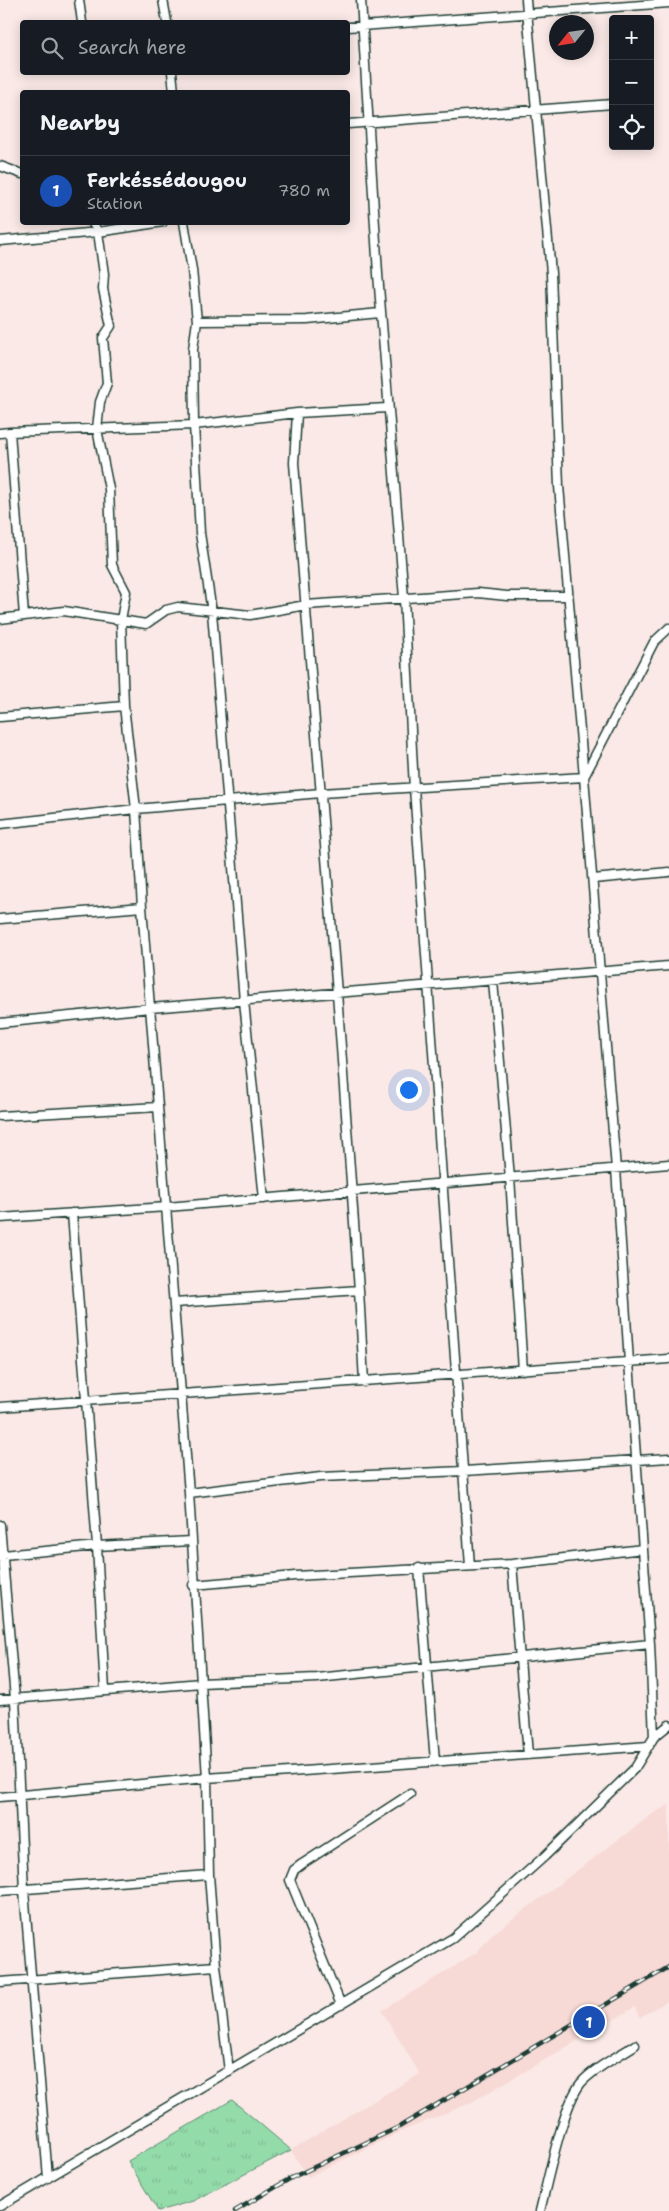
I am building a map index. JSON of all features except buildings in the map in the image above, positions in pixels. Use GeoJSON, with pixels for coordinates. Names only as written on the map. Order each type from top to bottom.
{"type":"FeatureCollection","features":[{"type":"Feature","properties":{"kind":"street"},"geometry":{"type":"LineString","coordinates":[[80,0],[82,20]]}},
{"type":"Feature","properties":{"kind":"street"},"geometry":{"type":"LineString","coordinates":[[163,0],[167,20]]}},
{"type":"Feature","properties":{"kind":"street"},"geometry":{"type":"LineString","coordinates":[[362,0],[380,314],[404,598],[414,788],[470,1566]]}},
{"type":"Feature","properties":{"kind":"street"},"geometry":{"type":"LineString","coordinates":[[526,0],[551,273],[559,486],[616,1169],[650,1644],[654,1737]]}},
{"type":"Feature","properties":{"kind":"street"},"geometry":{"type":"LineString","coordinates":[[350,27],[669,3]]}},
{"type":"Feature","properties":{"kind":"street"},"geometry":{"type":"LineString","coordinates":[[172,75],[174,90]]}},
{"type":"Feature","properties":{"kind":"street"},"geometry":{"type":"LineString","coordinates":[[350,124],[609,104]]}},
{"type":"Feature","properties":{"kind":"street"},"geometry":{"type":"LineString","coordinates":[[0,166],[20,173]]}},
{"type":"Feature","properties":{"kind":"street"},"geometry":{"type":"LineString","coordinates":[[94,225],[98,232],[104,274],[103,289],[111,326],[103,338],[107,383],[100,402],[97,429],[109,489],[112,565],[126,592],[121,620],[124,706],[136,809],[142,907],[175,1303],[207,1778],[209,1875],[216,1966],[229,2071]]}},
{"type":"Feature","properties":{"kind":"street"},"geometry":{"type":"LineString","coordinates":[[0,241],[98,232],[144,225]]}},
{"type":"Feature","properties":{"kind":"street"},"geometry":{"type":"LineString","coordinates":[[184,225],[192,270],[197,321],[193,349],[194,425],[200,533],[212,612],[244,1001],[264,1199]]}},
{"type":"Feature","properties":{"kind":"street"},"geometry":{"type":"LineString","coordinates":[[197,321],[307,320],[380,314]]}},
{"type":"Feature","properties":{"kind":"street"},"geometry":{"type":"LineString","coordinates":[[0,433],[194,425],[297,413],[387,408]]}},
{"type":"Feature","properties":{"kind":"street"},"geometry":{"type":"LineString","coordinates":[[297,413],[294,463],[297,520],[306,605],[321,793],[350,1192],[359,1290],[364,1382]]}},
{"type":"Feature","properties":{"kind":"street"},"geometry":{"type":"LineString","coordinates":[[10,432],[24,616]]}},
{"type":"Feature","properties":{"kind":"street"},"geometry":{"type":"LineString","coordinates":[[0,619],[64,611],[146,624],[166,610],[178,607],[250,615],[306,605],[478,593],[507,596],[568,596]]}},
{"type":"Feature","properties":{"kind":"street"},"geometry":{"type":"LineString","coordinates":[[584,777],[654,642],[669,628]]}},
{"type":"Feature","properties":{"kind":"street"},"geometry":{"type":"LineString","coordinates":[[0,717],[124,706]]}},
{"type":"Feature","properties":{"kind":"street"},"geometry":{"type":"LineString","coordinates":[[0,824],[136,809],[321,793],[584,777]]}},
{"type":"Feature","properties":{"kind":"street"},"geometry":{"type":"LineString","coordinates":[[593,879],[669,872]]}},
{"type":"Feature","properties":{"kind":"street"},"geometry":{"type":"LineString","coordinates":[[0,919],[142,907]]}},
{"type":"Feature","properties":{"kind":"street"},"geometry":{"type":"LineString","coordinates":[[0,1023],[150,1008],[669,966]]}},
{"type":"Feature","properties":{"kind":"street"},"geometry":{"type":"LineString","coordinates":[[493,980],[510,1178],[523,1370]]}},
{"type":"Feature","properties":{"kind":"street"},"geometry":{"type":"LineString","coordinates":[[0,1116],[158,1107]]}},
{"type":"Feature","properties":{"kind":"street"},"geometry":{"type":"LineString","coordinates":[[0,1218],[167,1207],[669,1164]]}},
{"type":"Feature","properties":{"kind":"street"},"geometry":{"type":"LineString","coordinates":[[72,1213],[105,1691]]}},
{"type":"Feature","properties":{"kind":"street"},"geometry":{"type":"LineString","coordinates":[[175,1303],[359,1290]]}},
{"type":"Feature","properties":{"kind":"street"},"geometry":{"type":"LineString","coordinates":[[0,1407],[669,1359]]}},
{"type":"Feature","properties":{"kind":"street"},"geometry":{"type":"LineString","coordinates":[[189,1493],[321,1477],[464,1471],[669,1458]]}},
{"type":"Feature","properties":{"kind":"street"},"geometry":{"type":"LineString","coordinates":[[0,1525],[4,1555],[3,1604],[15,1699],[30,1979],[48,2178]]}},
{"type":"Feature","properties":{"kind":"street"},"geometry":{"type":"LineString","coordinates":[[4,1555],[96,1546],[191,1541]]}},
{"type":"Feature","properties":{"kind":"street"},"geometry":{"type":"LineString","coordinates":[[193,1585],[295,1576],[512,1564],[643,1549]]}},
{"type":"Feature","properties":{"kind":"street"},"geometry":{"type":"LineString","coordinates":[[512,1564],[528,1755]]}},
{"type":"Feature","properties":{"kind":"street"},"geometry":{"type":"LineString","coordinates":[[419,1568],[435,1762]]}},
{"type":"Feature","properties":{"kind":"street"},"geometry":{"type":"LineString","coordinates":[[0,1700],[201,1683],[317,1678],[650,1644]]}},
{"type":"Feature","properties":{"kind":"street"},"geometry":{"type":"LineString","coordinates":[[0,2206],[453,1938],[564,1837],[635,1768],[654,1737],[669,1725]]}},
{"type":"Feature","properties":{"kind":"street"},"geometry":{"type":"LineString","coordinates":[[0,1797],[207,1778],[649,1746]]}},
{"type":"Feature","properties":{"kind":"street"},"geometry":{"type":"LineString","coordinates":[[341,2005],[290,1880],[294,1870],[302,1864],[410,1794]]}},
{"type":"Feature","properties":{"kind":"street"},"geometry":{"type":"LineString","coordinates":[[0,1891],[209,1875]]}},
{"type":"Feature","properties":{"kind":"street"},"geometry":{"type":"LineString","coordinates":[[0,1982],[216,1966]]}},
{"type":"Feature","properties":{"kind":"street"},"geometry":{"type":"LineString","coordinates":[[540,2211],[575,2092],[586,2078],[635,2045]]}},
{"type":"Feature","properties":{"kind":"shaded area"},"geometry":{"type":"Polygon","coordinates":[[[669,1805],[669,2000],[640,2017],[635,2007],[470,2103],[400,2132],[308,2177],[291,2150],[420,2074],[382,2011],[476,1953],[494,1933],[654,1813],[669,1805]]]}},
{"type":"Feature","properties":{"kind":"green space"},"geometry":{"type":"Polygon","coordinates":[[[232,2100],[291,2150],[193,2201],[158,2211],[128,2161],[232,2100]]]}},
{"type":"Feature","properties":{"kind":"railway"},"geometry":{"type":"LineString","coordinates":[[235,2211],[291,2178],[399,2127],[669,1967]]}},
{"type":"Feature","properties":{"kind":"place","name":"Ferkéssédougou"},"geometry":{"type":"Point","coordinates":[589,2022]}}]}
